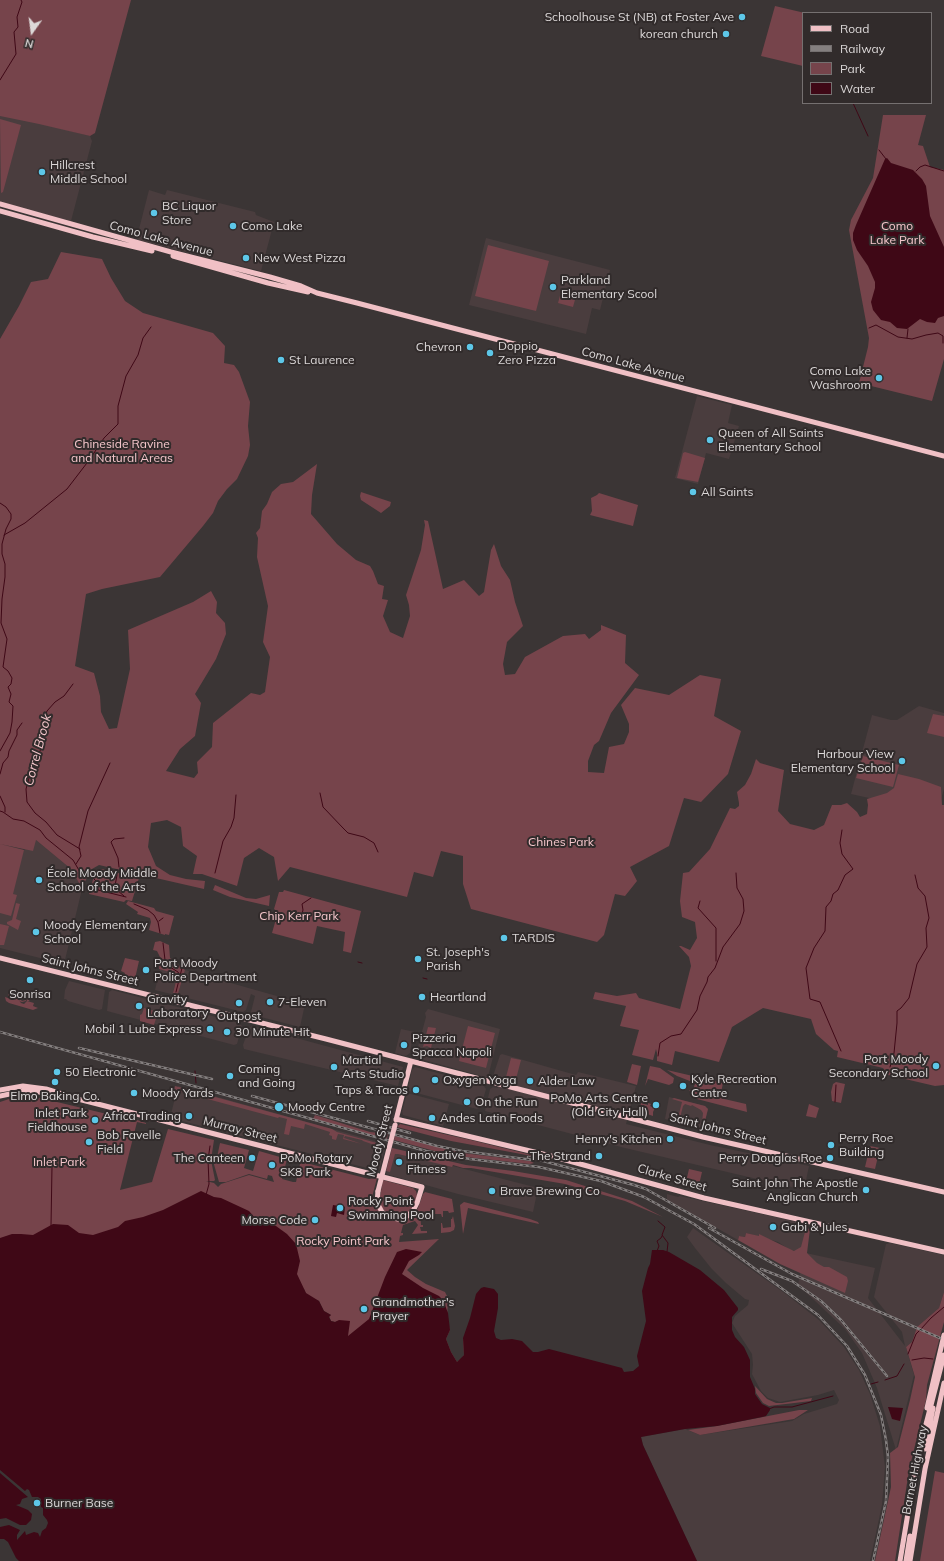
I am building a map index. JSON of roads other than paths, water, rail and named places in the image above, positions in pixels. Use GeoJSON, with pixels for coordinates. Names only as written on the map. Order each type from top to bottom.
{"type":"FeatureCollection","features":[{"type":"Feature","properties":{"kind":"main road","name":"Como Lake Avenue"},"geometry":{"type":"LineString","coordinates":[[0,204],[167,252],[271,278],[317,293]]}},
{"type":"Feature","properties":{"kind":"main road","name":"Como Lake Avenue"},"geometry":{"type":"LineString","coordinates":[[0,211],[268,283],[317,293],[944,456]]}},
{"type":"Feature","properties":{"kind":"main road","name":"Saint Johns Street"},"geometry":{"type":"LineString","coordinates":[[0,958],[411,1061],[703,1137],[944,1192]]}},
{"type":"Feature","properties":{"kind":"main road","name":"Moody Street"},"geometry":{"type":"LineString","coordinates":[[411,1061],[378,1191],[377,1203],[382,1212],[389,1217],[398,1219],[406,1217],[413,1211],[418,1203],[422,1187]]}},
{"type":"Feature","properties":{"kind":"main road","name":"Murray Street"},"geometry":{"type":"LineString","coordinates":[[0,1090],[30,1086],[46,1089],[422,1187]]}},
{"type":"Feature","properties":{"kind":"main road","name":"Murray Street"},"geometry":{"type":"LineString","coordinates":[[0,1096],[8,1093],[24,1091],[54,1092]]}},
{"type":"Feature","properties":{"kind":"main road","name":"Clarke Street"},"geometry":{"type":"LineString","coordinates":[[396,1118],[559,1158],[697,1196],[944,1252]]}},
{"type":"Feature","properties":{"kind":"main road","name":"Barnet Highway"},"geometry":{"type":"LineString","coordinates":[[924,1429],[935,1369],[944,1335]]}},
{"type":"Feature","properties":{"kind":"main road","name":"Barnet Highway"},"geometry":{"type":"LineString","coordinates":[[900,1561],[914,1472],[944,1355]]}},
{"type":"Feature","properties":{"kind":"main road","name":"Barnet Highway"},"geometry":{"type":"LineString","coordinates":[[910,1561],[925,1469],[944,1383]]}},
{"type":"Feature","properties":{"kind":"main road"},"geometry":{"type":"LineString","coordinates":[[906,1561],[934,1406],[934,1393]]}},
{"type":"Feature","properties":{"kind":"water"},"geometry":{"type":"Polygon","coordinates":[[[887,158],[891,163],[913,170],[922,179],[926,186],[930,216],[944,247],[944,316],[938,318],[935,323],[920,319],[907,329],[897,328],[890,322],[881,320],[873,310],[871,302],[875,282],[868,266],[857,250],[853,240],[853,233],[856,225],[885,159],[887,158]]]}},
{"type":"Feature","properties":{"kind":"water"},"geometry":{"type":"Polygon","coordinates":[[[201,1191],[214,1197],[221,1198],[249,1211],[256,1219],[276,1226],[287,1234],[296,1244],[300,1261],[297,1274],[306,1293],[319,1301],[324,1311],[331,1315],[329,1317],[331,1321],[350,1321],[348,1336],[369,1319],[385,1277],[397,1252],[406,1249],[422,1252],[409,1261],[402,1274],[423,1288],[439,1296],[443,1300],[448,1313],[450,1330],[446,1339],[457,1362],[464,1355],[463,1338],[476,1294],[481,1288],[484,1287],[494,1289],[498,1294],[498,1308],[494,1331],[496,1338],[501,1340],[512,1339],[522,1341],[533,1352],[549,1349],[622,1368],[624,1372],[633,1371],[639,1366],[637,1356],[646,1321],[642,1291],[650,1264],[652,1250],[663,1250],[669,1252],[700,1270],[724,1290],[738,1308],[732,1317],[732,1330],[735,1337],[744,1347],[750,1360],[750,1377],[755,1389],[755,1394],[762,1404],[770,1408],[770,1410],[766,1416],[762,1417],[717,1426],[685,1429],[641,1437],[643,1445],[697,1561],[19,1561],[8,1542],[4,1539],[0,1539],[0,1527],[9,1525],[20,1530],[17,1535],[17,1540],[25,1531],[26,1535],[34,1532],[38,1533],[40,1537],[42,1531],[46,1528],[48,1523],[43,1515],[41,1499],[38,1497],[32,1497],[29,1490],[27,1489],[25,1491],[0,1470],[0,1238],[12,1234],[33,1235],[53,1224],[68,1225],[79,1233],[93,1235],[118,1227],[125,1221],[163,1210],[201,1191]]]}},
{"type":"Feature","properties":{"kind":"water"},"geometry":{"type":"Polygon","coordinates":[[[333,1205],[345,1207],[344,1215],[337,1213],[336,1217],[331,1216],[333,1205]]]}},
{"type":"Feature","properties":{"kind":"water"},"geometry":{"type":"Polygon","coordinates":[[[888,1407],[903,1408],[900,1421],[892,1419],[888,1407]]]}},
{"type":"Feature","properties":{"kind":"water"},"geometry":{"type":"Polygon","coordinates":[[[0,1473],[28,1497],[22,1499],[20,1504],[16,1505],[28,1510],[32,1514],[31,1520],[26,1525],[20,1525],[6,1518],[0,1519],[0,1473]]]}},
{"type":"Feature","properties":{"kind":"waterway"},"geometry":{"type":"LineString","coordinates":[[0,80],[16,54],[14,32],[18,27],[17,17],[22,2],[21,0]]}},
{"type":"Feature","properties":{"kind":"waterway"},"geometry":{"type":"LineString","coordinates":[[853,104],[868,136]]}},
{"type":"Feature","properties":{"kind":"waterway"},"geometry":{"type":"LineString","coordinates":[[879,150],[886,159]]}},
{"type":"Feature","properties":{"kind":"waterway"},"geometry":{"type":"LineString","coordinates":[[916,171],[925,165],[944,171]]}},
{"type":"Feature","properties":{"kind":"waterway"},"geometry":{"type":"LineString","coordinates":[[869,328],[876,325],[898,337],[912,339],[938,333],[943,336],[943,343]]}},
{"type":"Feature","properties":{"kind":"waterway"},"geometry":{"type":"LineString","coordinates":[[4,535],[25,523],[67,489],[104,438],[118,424],[118,406],[126,376],[138,355],[143,338],[151,327]]}},
{"type":"Feature","properties":{"kind":"waterway"},"geometry":{"type":"LineString","coordinates":[[907,338],[908,329]]}},
{"type":"Feature","properties":{"kind":"waterway"},"geometry":{"type":"LineString","coordinates":[[0,503],[6,507],[11,514],[11,519],[6,529],[2,544],[5,577],[1,623],[7,639],[3,667],[8,671],[12,678],[11,684],[8,687],[11,694],[9,702],[13,706],[10,733],[0,751]]}},
{"type":"Feature","properties":{"kind":"waterway","name":"Correl Brook"},"geometry":{"type":"LineString","coordinates":[[73,684],[64,696],[55,702],[47,711],[44,720],[42,746],[26,789],[27,802],[35,813],[46,822],[57,835],[80,849]]}},
{"type":"Feature","properties":{"kind":"waterway"},"geometry":{"type":"LineString","coordinates":[[0,774],[3,763],[8,757],[9,751],[17,735],[17,730],[22,723]]}},
{"type":"Feature","properties":{"kind":"waterway"},"geometry":{"type":"LineString","coordinates":[[76,864],[81,856],[79,847],[88,811],[110,763]]}},
{"type":"Feature","properties":{"kind":"waterway"},"geometry":{"type":"LineString","coordinates":[[320,793],[323,807],[343,828],[348,833],[364,837],[374,843],[378,852]]}},
{"type":"Feature","properties":{"kind":"waterway"},"geometry":{"type":"LineString","coordinates":[[215,873],[223,841],[234,818],[236,795]]}},
{"type":"Feature","properties":{"kind":"waterway"},"geometry":{"type":"LineString","coordinates":[[0,796],[5,807],[5,812]]}},
{"type":"Feature","properties":{"kind":"waterway"},"geometry":{"type":"LineString","coordinates":[[0,811],[13,819],[24,821],[40,830],[46,838],[73,860],[80,872],[86,875]]}},
{"type":"Feature","properties":{"kind":"waterway"},"geometry":{"type":"LineString","coordinates":[[841,1051],[820,1002],[810,999],[806,968],[814,948],[825,931],[826,907],[831,901],[833,894],[838,890],[845,875],[853,869],[842,854],[840,843],[842,830]]}},
{"type":"Feature","properties":{"kind":"waterway"},"geometry":{"type":"LineString","coordinates":[[119,867],[118,858],[111,842],[114,839],[124,838]]}},
{"type":"Feature","properties":{"kind":"waterway"},"geometry":{"type":"LineString","coordinates":[[658,1056],[660,1043],[671,1036],[681,1034],[697,1010],[700,996],[708,977],[715,968],[723,947],[740,924],[744,911],[743,899],[737,888],[736,873]]}},
{"type":"Feature","properties":{"kind":"waterway"},"geometry":{"type":"LineString","coordinates":[[117,875],[115,886],[124,896]]}},
{"type":"Feature","properties":{"kind":"waterway"},"geometry":{"type":"LineString","coordinates":[[890,1067],[894,1053],[897,1011],[909,998],[917,964],[927,947],[926,928],[929,918],[925,896],[918,888],[915,875]]}},
{"type":"Feature","properties":{"kind":"waterway"},"geometry":{"type":"LineString","coordinates":[[94,879],[97,882],[98,890],[126,897]]}},
{"type":"Feature","properties":{"kind":"waterway"},"geometry":{"type":"LineString","coordinates":[[299,916],[302,914],[302,904],[311,898]]}},
{"type":"Feature","properties":{"kind":"waterway"},"geometry":{"type":"LineString","coordinates":[[700,901],[698,908],[716,928],[716,961]]}},
{"type":"Feature","properties":{"kind":"waterway"},"geometry":{"type":"LineString","coordinates":[[134,904],[148,910],[154,915],[158,922],[160,933]]}},
{"type":"Feature","properties":{"kind":"waterway"},"geometry":{"type":"LineString","coordinates":[[159,921],[163,918]]}},
{"type":"Feature","properties":{"kind":"waterway"},"geometry":{"type":"LineString","coordinates":[[163,943],[165,960],[170,967],[178,972],[180,976]]}},
{"type":"Feature","properties":{"kind":"waterway"},"geometry":{"type":"LineString","coordinates":[[358,962],[362,963]]}},
{"type":"Feature","properties":{"kind":"waterway"},"geometry":{"type":"LineString","coordinates":[[176,992],[182,968]]}},
{"type":"Feature","properties":{"kind":"waterway"},"geometry":{"type":"LineString","coordinates":[[423,978],[427,979]]}},
{"type":"Feature","properties":{"kind":"waterway"},"geometry":{"type":"LineString","coordinates":[[195,1071],[196,1083]]}},
{"type":"Feature","properties":{"kind":"waterway"},"geometry":{"type":"LineString","coordinates":[[835,1102],[836,1085]]}},
{"type":"Feature","properties":{"kind":"waterway"},"geometry":{"type":"LineString","coordinates":[[206,1195],[209,1184],[208,1160],[210,1146]]}},
{"type":"Feature","properties":{"kind":"waterway"},"geometry":{"type":"LineString","coordinates":[[51,1226],[52,1167]]}},
{"type":"Feature","properties":{"kind":"waterway"},"geometry":{"type":"LineString","coordinates":[[658,1221],[665,1227],[662,1235],[668,1243],[667,1252]]}},
{"type":"Feature","properties":{"kind":"waterway"},"geometry":{"type":"LineString","coordinates":[[657,1251],[659,1246],[657,1241],[662,1236]]}},
{"type":"Feature","properties":{"kind":"waterway"},"geometry":{"type":"LineString","coordinates":[[908,1354],[916,1334],[944,1307]]}},
{"type":"Feature","properties":{"kind":"waterway"},"geometry":{"type":"LineString","coordinates":[[912,1360],[924,1358],[933,1359]]}},
{"type":"Feature","properties":{"kind":"waterway"},"geometry":{"type":"LineString","coordinates":[[885,1380],[897,1376],[904,1364]]}},
{"type":"Feature","properties":{"kind":"waterway"},"geometry":{"type":"LineString","coordinates":[[871,1384],[878,1382]]}},
{"type":"Feature","properties":{"kind":"waterway"},"geometry":{"type":"LineString","coordinates":[[769,1409],[774,1407],[792,1407],[833,1396]]}},
{"type":"Feature","properties":{"kind":"railway"},"geometry":{"type":"LineString","coordinates":[[0,1032],[426,1151],[470,1159],[539,1167],[601,1181],[644,1197],[694,1224],[818,1315],[847,1346],[865,1375],[881,1415],[888,1457],[886,1501],[873,1561]]}},
{"type":"Feature","properties":{"kind":"railway"},"geometry":{"type":"LineString","coordinates":[[79,1048],[212,1079]]}},
{"type":"Feature","properties":{"kind":"railway"},"geometry":{"type":"LineString","coordinates":[[252,1096],[437,1146],[462,1151],[533,1160]]}},
{"type":"Feature","properties":{"kind":"railway"},"geometry":{"type":"LineString","coordinates":[[368,1121],[410,1133]]}},
{"type":"Feature","properties":{"kind":"railway"},"geometry":{"type":"LineString","coordinates":[[528,1157],[646,1189],[715,1228]]}},
{"type":"Feature","properties":{"kind":"railway"},"geometry":{"type":"LineString","coordinates":[[709,1228],[792,1274],[940,1338]]}},
{"type":"Feature","properties":{"kind":"railway"},"geometry":{"type":"LineString","coordinates":[[761,1269],[792,1281],[821,1301],[841,1320],[887,1376]]}},
{"type":"Feature","properties":{"kind":"place","name":"Schoolhouse St (NB) at Foster Ave"},"geometry":{"type":"Point","coordinates":[742,17]}},
{"type":"Feature","properties":{"kind":"place","name":"korean church"},"geometry":{"type":"Point","coordinates":[726,34]}},
{"type":"Feature","properties":{"kind":"place","name":"Hillcrest Middle School"},"geometry":{"type":"Point","coordinates":[42,172]}},
{"type":"Feature","properties":{"kind":"place","name":"BC Liquor Store"},"geometry":{"type":"Point","coordinates":[154,213]}},
{"type":"Feature","properties":{"kind":"place","name":"Como Lake"},"geometry":{"type":"Point","coordinates":[233,226]}},
{"type":"Feature","properties":{"kind":"place","name":"New West Pizza"},"geometry":{"type":"Point","coordinates":[246,258]}},
{"type":"Feature","properties":{"kind":"place","name":"Parkland Elementary Scool"},"geometry":{"type":"Point","coordinates":[553,287]}},
{"type":"Feature","properties":{"kind":"place","name":"Chevron"},"geometry":{"type":"Point","coordinates":[470,347]}},
{"type":"Feature","properties":{"kind":"place","name":"Doppio Zero Pizza"},"geometry":{"type":"Point","coordinates":[490,353]}},
{"type":"Feature","properties":{"kind":"place","name":"St Laurence"},"geometry":{"type":"Point","coordinates":[281,360]}},
{"type":"Feature","properties":{"kind":"place","name":"Como Lake Washroom"},"geometry":{"type":"Point","coordinates":[879,378]}},
{"type":"Feature","properties":{"kind":"place","name":"Queen of All Saints Elementary School"},"geometry":{"type":"Point","coordinates":[710,440]}},
{"type":"Feature","properties":{"kind":"place","name":"All Saints"},"geometry":{"type":"Point","coordinates":[693,492]}},
{"type":"Feature","properties":{"kind":"place","name":"Harbour View Elementary School"},"geometry":{"type":"Point","coordinates":[902,761]}},
{"type":"Feature","properties":{"kind":"place","name":"École Moody Middle School of the Arts"},"geometry":{"type":"Point","coordinates":[39,880]}},
{"type":"Feature","properties":{"kind":"place","name":"Moody Elementary School"},"geometry":{"type":"Point","coordinates":[36,932]}},
{"type":"Feature","properties":{"kind":"place","name":"TARDIS"},"geometry":{"type":"Point","coordinates":[504,938]}},
{"type":"Feature","properties":{"kind":"place","name":"St. Joseph's Parish"},"geometry":{"type":"Point","coordinates":[418,959]}},
{"type":"Feature","properties":{"kind":"place","name":"Port Moody Police Department"},"geometry":{"type":"Point","coordinates":[146,970]}},
{"type":"Feature","properties":{"kind":"place","name":"Sonrisa"},"geometry":{"type":"Point","coordinates":[30,980]}},
{"type":"Feature","properties":{"kind":"place","name":"Heartland"},"geometry":{"type":"Point","coordinates":[422,997]}},
{"type":"Feature","properties":{"kind":"place","name":"7-Eleven"},"geometry":{"type":"Point","coordinates":[270,1002]}},
{"type":"Feature","properties":{"kind":"place","name":"Outpost"},"geometry":{"type":"Point","coordinates":[239,1003]}},
{"type":"Feature","properties":{"kind":"place","name":"Gravity Laboratory"},"geometry":{"type":"Point","coordinates":[139,1006]}},
{"type":"Feature","properties":{"kind":"place","name":"Mobil 1 Lube Express"},"geometry":{"type":"Point","coordinates":[210,1029]}},
{"type":"Feature","properties":{"kind":"place","name":"30 Minute Hit"},"geometry":{"type":"Point","coordinates":[227,1032]}},
{"type":"Feature","properties":{"kind":"place","name":"Pizzeria Spacca Napoli"},"geometry":{"type":"Point","coordinates":[404,1045]}},
{"type":"Feature","properties":{"kind":"place","name":"Port Moody Secondary School"},"geometry":{"type":"Point","coordinates":[936,1066]}},
{"type":"Feature","properties":{"kind":"place","name":"Martial Arts Studio"},"geometry":{"type":"Point","coordinates":[334,1067]}},
{"type":"Feature","properties":{"kind":"place","name":"50 Electronic"},"geometry":{"type":"Point","coordinates":[57,1072]}},
{"type":"Feature","properties":{"kind":"place","name":"Coming and Going"},"geometry":{"type":"Point","coordinates":[230,1076]}},
{"type":"Feature","properties":{"kind":"place","name":"Oxygen Yoga"},"geometry":{"type":"Point","coordinates":[435,1080]}},
{"type":"Feature","properties":{"kind":"place","name":"Alder Law"},"geometry":{"type":"Point","coordinates":[530,1081]}},
{"type":"Feature","properties":{"kind":"place","name":"Elmo Baking Co."},"geometry":{"type":"Point","coordinates":[55,1082]}},
{"type":"Feature","properties":{"kind":"place","name":"Kyle Recreation Centre"},"geometry":{"type":"Point","coordinates":[683,1086]}},
{"type":"Feature","properties":{"kind":"place","name":"Taps & Tacos"},"geometry":{"type":"Point","coordinates":[416,1090]}},
{"type":"Feature","properties":{"kind":"place","name":"Moody Yards"},"geometry":{"type":"Point","coordinates":[134,1093]}},
{"type":"Feature","properties":{"kind":"place","name":"On the Run"},"geometry":{"type":"Point","coordinates":[467,1102]}},
{"type":"Feature","properties":{"kind":"place","name":"PoMo Arts Centre (Old City Hall)"},"geometry":{"type":"Point","coordinates":[656,1105]}},
{"type":"Feature","properties":{"kind":"place","name":"Moody Centre"},"geometry":{"type":"Point","coordinates":[279,1107]}},
{"type":"Feature","properties":{"kind":"place","name":"Africa Trading"},"geometry":{"type":"Point","coordinates":[189,1116]}},
{"type":"Feature","properties":{"kind":"place","name":"Andes Latin Foods"},"geometry":{"type":"Point","coordinates":[432,1118]}},
{"type":"Feature","properties":{"kind":"place","name":"Inlet Park Fieldhouse"},"geometry":{"type":"Point","coordinates":[95,1120]}},
{"type":"Feature","properties":{"kind":"place","name":"Henry's Kitchen"},"geometry":{"type":"Point","coordinates":[670,1139]}},
{"type":"Feature","properties":{"kind":"place","name":"Bob Favelle Field"},"geometry":{"type":"Point","coordinates":[89,1142]}},
{"type":"Feature","properties":{"kind":"place","name":"Perry Roe Building"},"geometry":{"type":"Point","coordinates":[831,1145]}},
{"type":"Feature","properties":{"kind":"place","name":"The Strand"},"geometry":{"type":"Point","coordinates":[599,1156]}},
{"type":"Feature","properties":{"kind":"place","name":"The Canteen"},"geometry":{"type":"Point","coordinates":[252,1158]}},
{"type":"Feature","properties":{"kind":"place","name":"Perry Douglas Roe"},"geometry":{"type":"Point","coordinates":[830,1158]}},
{"type":"Feature","properties":{"kind":"place","name":"Innovative Fitness"},"geometry":{"type":"Point","coordinates":[399,1162]}},
{"type":"Feature","properties":{"kind":"place","name":"PoMo Rotary SK8 Park"},"geometry":{"type":"Point","coordinates":[272,1165]}},
{"type":"Feature","properties":{"kind":"place","name":"Saint John The Apostle Anglican Church"},"geometry":{"type":"Point","coordinates":[866,1190]}},
{"type":"Feature","properties":{"kind":"place","name":"Brave Brewing Co"},"geometry":{"type":"Point","coordinates":[492,1191]}},
{"type":"Feature","properties":{"kind":"place","name":"Rocky Point Swimming Pool"},"geometry":{"type":"Point","coordinates":[340,1208]}},
{"type":"Feature","properties":{"kind":"place","name":"Morse Code"},"geometry":{"type":"Point","coordinates":[315,1220]}},
{"type":"Feature","properties":{"kind":"place","name":"Gabi & Jules"},"geometry":{"type":"Point","coordinates":[773,1227]}},
{"type":"Feature","properties":{"kind":"place","name":"Grandmother's Prayer"},"geometry":{"type":"Point","coordinates":[364,1309]}},
{"type":"Feature","properties":{"kind":"place","name":"Burner Base"},"geometry":{"type":"Point","coordinates":[37,1503]}},
{"type":"Feature","properties":{"kind":"park label","name":"Como Lake Park"},"geometry":{"type":"Point","coordinates":[897,233]}},
{"type":"Feature","properties":{"kind":"park label","name":"Chineside Ravine and Natural Areas"},"geometry":{"type":"Point","coordinates":[122,451]}},
{"type":"Feature","properties":{"kind":"park label","name":"Chines Park"},"geometry":{"type":"Point","coordinates":[561,842]}},
{"type":"Feature","properties":{"kind":"park label","name":"Chip Kerr Park"},"geometry":{"type":"Point","coordinates":[299,916]}},
{"type":"Feature","properties":{"kind":"park label","name":"Inlet Park"},"geometry":{"type":"Point","coordinates":[59,1162]}},
{"type":"Feature","properties":{"kind":"park label","name":"Rocky Point Park"},"geometry":{"type":"Point","coordinates":[343,1241]}}]}
